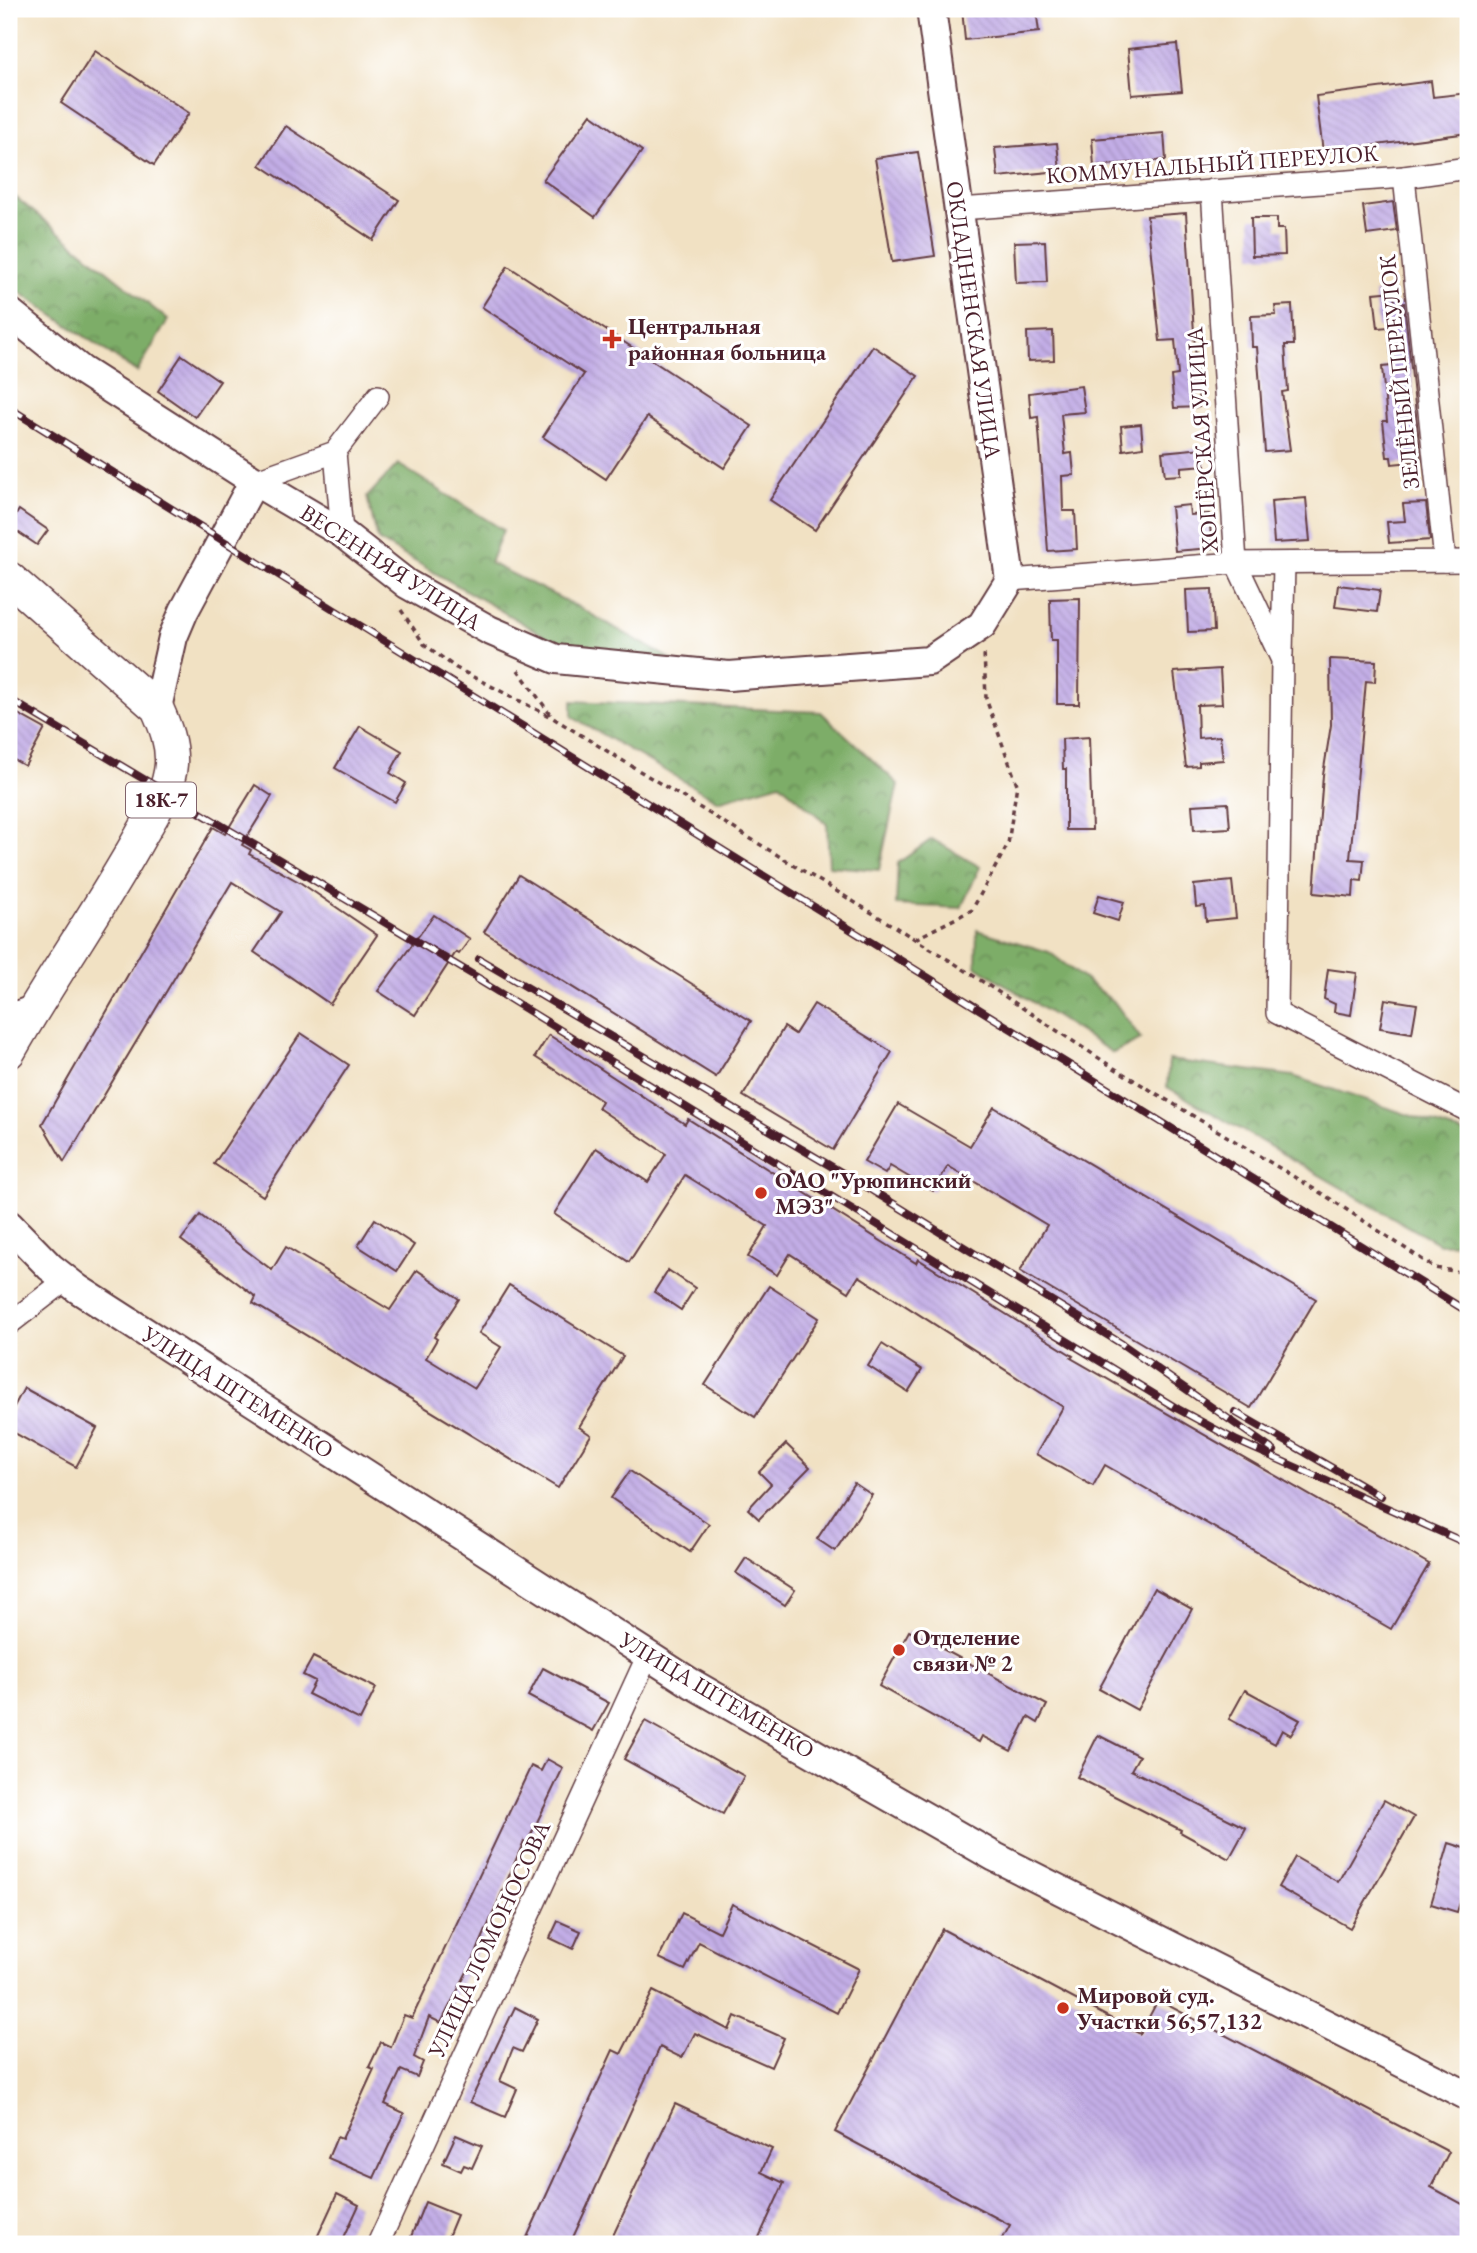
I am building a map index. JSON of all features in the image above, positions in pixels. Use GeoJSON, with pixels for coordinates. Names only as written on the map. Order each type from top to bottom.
{"type":"FeatureCollection","features":[{"type":"Feature","properties":{"kind":"main road","name":"ОКЛАДНЕНСКАЯ УЛИЦА"},"geometry":{"type":"LineString","coordinates":[[931,9],[1010,580]]}},
{"type":"Feature","properties":{"kind":"main road","name":"ВЕСЕННЯЯ УЛИЦА"},"geometry":{"type":"LineString","coordinates":[[9,312],[81,370],[254,481],[342,533],[407,584],[489,630],[556,659],[729,676],[929,661],[982,625]]}},
{"type":"Feature","properties":{"kind":"main road"},"geometry":{"type":"LineString","coordinates":[[157,708],[173,637],[184,611],[254,481]]}},
{"type":"Feature","properties":{"kind":"main road","name":"18К-7"},"geometry":{"type":"LineString","coordinates":[[9,578],[157,708],[169,737],[171,764],[166,791],[121,871],[40,997],[9,1052]]}},
{"type":"Feature","properties":{"kind":"main road"},"geometry":{"type":"LineString","coordinates":[[982,625],[1010,580]]}},
{"type":"Feature","properties":{"kind":"main road","name":"УЛИЦА ШТЕМЕНКО"},"geometry":{"type":"LineString","coordinates":[[9,1225],[66,1280],[648,1655],[995,1857],[1468,2096]]}},
{"type":"Feature","properties":{"kind":"street","name":"КОММУНАЛЬНЫЙ ПЕРЕУЛОК"},"geometry":{"type":"LineString","coordinates":[[959,209],[1404,177],[1468,168]]}},
{"type":"Feature","properties":{"kind":"street","name":"ЗЕЛЁНЫЙ ПЕРЕУЛОК"},"geometry":{"type":"LineString","coordinates":[[1404,177],[1445,561]]}},
{"type":"Feature","properties":{"kind":"street","name":"ХОПЁРСКАЯ УЛИЦА"},"geometry":{"type":"LineString","coordinates":[[1212,190],[1236,563],[1282,660],[1277,1013],[1468,1111]]}},
{"type":"Feature","properties":{"kind":"street"},"geometry":{"type":"LineString","coordinates":[[254,481],[335,452],[378,396]]}},
{"type":"Feature","properties":{"kind":"street"},"geometry":{"type":"LineString","coordinates":[[335,452],[342,533]]}},
{"type":"Feature","properties":{"kind":"street"},"geometry":{"type":"LineString","coordinates":[[1010,580],[1236,563],[1468,561]]}},
{"type":"Feature","properties":{"kind":"street"},"geometry":{"type":"LineString","coordinates":[[1282,660],[1284,564]]}},
{"type":"Feature","properties":{"kind":"street"},"geometry":{"type":"LineString","coordinates":[[9,1324],[66,1280]]}},
{"type":"Feature","properties":{"kind":"street","name":"УЛИЦА ЛОМОНОСОВА"},"geometry":{"type":"LineString","coordinates":[[378,2244],[648,1655]]}},
{"type":"Feature","properties":{"kind":"lane"},"geometry":{"type":"LineString","coordinates":[[9,1009],[40,997]]}},
{"type":"Feature","properties":{"kind":"path"},"geometry":{"type":"LineString","coordinates":[[398,606],[424,644],[456,668],[553,718],[915,939],[1114,1068],[1329,1198],[1435,1268],[1468,1273]]}},
{"type":"Feature","properties":{"kind":"path"},"geometry":{"type":"LineString","coordinates":[[915,939],[972,910],[1009,844],[1017,784],[986,699],[982,625]]}},
{"type":"Feature","properties":{"kind":"path"},"geometry":{"type":"LineString","coordinates":[[513,663],[553,718]]}},
{"type":"Feature","properties":{"kind":"green space"},"geometry":{"type":"Polygon","coordinates":[[[9,192],[168,320],[137,372],[9,285],[9,192]]]}},
{"type":"Feature","properties":{"kind":"green space"},"geometry":{"type":"Polygon","coordinates":[[[398,464],[503,530],[490,563],[578,607],[681,665],[564,647],[378,540],[367,497],[398,464]]]}},
{"type":"Feature","properties":{"kind":"green space"},"geometry":{"type":"Polygon","coordinates":[[[572,701],[821,712],[898,784],[879,870],[829,866],[827,824],[780,783],[718,801],[572,717],[572,701]]]}},
{"type":"Feature","properties":{"kind":"green space"},"geometry":{"type":"Polygon","coordinates":[[[932,839],[980,867],[961,908],[896,905],[898,863],[932,839]]]}},
{"type":"Feature","properties":{"kind":"green space"},"geometry":{"type":"Polygon","coordinates":[[[977,930],[1049,952],[1115,1003],[1141,1039],[1113,1053],[976,966],[977,930]]]}},
{"type":"Feature","properties":{"kind":"green space"},"geometry":{"type":"Polygon","coordinates":[[[1169,1060],[1293,1076],[1468,1135],[1468,1243],[1439,1244],[1167,1087],[1169,1060]]]}},
{"type":"Feature","properties":{"kind":"building"},"geometry":{"type":"Polygon","coordinates":[[[962,9],[1036,9],[1039,32],[965,40],[962,9]]]}},
{"type":"Feature","properties":{"kind":"building"},"geometry":{"type":"Polygon","coordinates":[[[1177,44],[1182,91],[1132,95],[1128,49],[1177,44]]]}},
{"type":"Feature","properties":{"kind":"building"},"geometry":{"type":"Polygon","coordinates":[[[95,51],[189,113],[154,165],[61,103],[95,51]]]}},
{"type":"Feature","properties":{"kind":"building"},"geometry":{"type":"Polygon","coordinates":[[[1431,81],[1433,97],[1468,93],[1468,133],[1323,152],[1316,96],[1431,81]]]}},
{"type":"Feature","properties":{"kind":"building"},"geometry":{"type":"Polygon","coordinates":[[[591,114],[642,151],[595,217],[543,180],[591,114]]]}},
{"type":"Feature","properties":{"kind":"building"},"geometry":{"type":"Polygon","coordinates":[[[286,126],[399,200],[373,240],[260,165],[286,126]]]}},
{"type":"Feature","properties":{"kind":"building"},"geometry":{"type":"Polygon","coordinates":[[[1164,133],[1166,160],[1094,166],[1092,139],[1164,133]]]}},
{"type":"Feature","properties":{"kind":"building"},"geometry":{"type":"Polygon","coordinates":[[[1057,143],[1060,171],[998,177],[995,148],[1057,143]]]}},
{"type":"Feature","properties":{"kind":"building"},"geometry":{"type":"Polygon","coordinates":[[[918,152],[935,256],[892,262],[875,158],[918,152]]]}},
{"type":"Feature","properties":{"kind":"building"},"geometry":{"type":"Polygon","coordinates":[[[1393,202],[1397,231],[1367,235],[1363,206],[1393,202]]]}},
{"type":"Feature","properties":{"kind":"building"},"geometry":{"type":"Polygon","coordinates":[[[1186,213],[1199,407],[1174,408],[1171,376],[1178,375],[1175,340],[1160,341],[1147,216],[1186,213]]]}},
{"type":"Feature","properties":{"kind":"building"},"geometry":{"type":"Polygon","coordinates":[[[1251,218],[1277,218],[1277,229],[1284,229],[1285,255],[1252,256],[1251,218]]]}},
{"type":"Feature","properties":{"kind":"building"},"geometry":{"type":"Polygon","coordinates":[[[1045,241],[1047,282],[1016,283],[1014,242],[1045,241]]]}},
{"type":"Feature","properties":{"kind":"building"},"geometry":{"type":"Polygon","coordinates":[[[508,266],[752,426],[724,468],[647,417],[606,479],[543,437],[584,374],[482,307],[508,266]]]}},
{"type":"Feature","properties":{"kind":"building"},"geometry":{"type":"Polygon","coordinates":[[[1394,291],[1395,304],[1404,303],[1421,461],[1392,464],[1391,457],[1387,457],[1383,421],[1387,421],[1382,367],[1392,366],[1388,327],[1378,328],[1374,293],[1394,291]]]}},
{"type":"Feature","properties":{"kind":"building"},"geometry":{"type":"Polygon","coordinates":[[[1292,305],[1294,345],[1285,345],[1288,391],[1282,392],[1290,450],[1265,452],[1257,347],[1252,347],[1251,316],[1276,315],[1275,306],[1292,305]]]}},
{"type":"Feature","properties":{"kind":"building"},"geometry":{"type":"Polygon","coordinates":[[[1053,331],[1054,360],[1028,361],[1027,332],[1053,331]]]}},
{"type":"Feature","properties":{"kind":"building"},"geometry":{"type":"Polygon","coordinates":[[[873,346],[918,376],[815,530],[770,500],[873,346]]]}},
{"type":"Feature","properties":{"kind":"building"},"geometry":{"type":"Polygon","coordinates":[[[182,355],[220,381],[195,417],[158,391],[182,355]]]}},
{"type":"Feature","properties":{"kind":"building"},"geometry":{"type":"Polygon","coordinates":[[[1081,386],[1085,412],[1061,414],[1065,454],[1072,453],[1074,475],[1062,476],[1063,511],[1075,511],[1077,549],[1048,551],[1038,417],[1031,418],[1029,393],[1081,386]]]}},
{"type":"Feature","properties":{"kind":"building"},"geometry":{"type":"Polygon","coordinates":[[[1141,424],[1143,447],[1123,450],[1121,426],[1141,424]]]}},
{"type":"Feature","properties":{"kind":"building"},"geometry":{"type":"Polygon","coordinates":[[[1203,448],[1205,465],[1181,467],[1181,475],[1165,476],[1162,452],[1203,448]]]}},
{"type":"Feature","properties":{"kind":"building"},"geometry":{"type":"Polygon","coordinates":[[[1306,498],[1310,541],[1274,543],[1271,501],[1306,498]]]}},
{"type":"Feature","properties":{"kind":"building"},"geometry":{"type":"Polygon","coordinates":[[[1426,503],[1430,540],[1389,543],[1387,522],[1405,521],[1403,504],[1426,503]]]}},
{"type":"Feature","properties":{"kind":"building"},"geometry":{"type":"Polygon","coordinates":[[[1189,505],[1190,515],[1209,514],[1212,548],[1175,551],[1171,507],[1189,505]]]}},
{"type":"Feature","properties":{"kind":"building"},"geometry":{"type":"Polygon","coordinates":[[[19,510],[48,530],[37,545],[9,526],[19,510]]]}},
{"type":"Feature","properties":{"kind":"building"},"geometry":{"type":"Polygon","coordinates":[[[1338,585],[1380,590],[1377,612],[1335,607],[1338,585]]]}},
{"type":"Feature","properties":{"kind":"building"},"geometry":{"type":"Polygon","coordinates":[[[1212,589],[1214,631],[1188,632],[1186,590],[1212,589]]]}},
{"type":"Feature","properties":{"kind":"building"},"geometry":{"type":"Polygon","coordinates":[[[1080,598],[1079,704],[1057,704],[1057,640],[1051,640],[1050,599],[1080,598]]]}},
{"type":"Feature","properties":{"kind":"building"},"geometry":{"type":"Polygon","coordinates":[[[1330,659],[1376,661],[1375,682],[1366,681],[1350,859],[1364,860],[1362,881],[1354,880],[1353,897],[1314,893],[1323,775],[1331,725],[1330,659]]]}},
{"type":"Feature","properties":{"kind":"building"},"geometry":{"type":"Polygon","coordinates":[[[1220,669],[1222,704],[1197,705],[1198,738],[1220,736],[1223,760],[1199,762],[1199,766],[1186,767],[1174,672],[1220,669]]]}},
{"type":"Feature","properties":{"kind":"building"},"geometry":{"type":"Polygon","coordinates":[[[9,709],[45,729],[25,766],[9,757],[9,709]]]}},
{"type":"Feature","properties":{"kind":"building"},"geometry":{"type":"Polygon","coordinates":[[[360,726],[402,751],[390,773],[406,783],[395,802],[335,768],[360,726]]]}},
{"type":"Feature","properties":{"kind":"building"},"geometry":{"type":"Polygon","coordinates":[[[1089,737],[1092,830],[1066,830],[1066,769],[1063,769],[1062,739],[1089,737]]]}},
{"type":"Feature","properties":{"kind":"building"},"geometry":{"type":"Polygon","coordinates":[[[255,785],[272,796],[242,845],[251,850],[249,854],[301,883],[377,935],[330,1004],[254,952],[281,912],[232,882],[64,1162],[42,1124],[213,827],[225,834],[255,785]]]}},
{"type":"Feature","properties":{"kind":"building"},"geometry":{"type":"Polygon","coordinates":[[[1228,803],[1230,828],[1194,830],[1192,805],[1228,803]]]}},
{"type":"Feature","properties":{"kind":"building"},"geometry":{"type":"Polygon","coordinates":[[[519,875],[751,1021],[716,1077],[484,932],[519,875]]]}},
{"type":"Feature","properties":{"kind":"building"},"geometry":{"type":"Polygon","coordinates":[[[1232,881],[1236,918],[1206,921],[1205,906],[1196,907],[1194,885],[1232,881]]]}},
{"type":"Feature","properties":{"kind":"building"},"geometry":{"type":"Polygon","coordinates":[[[1099,895],[1124,902],[1118,921],[1093,913],[1099,895]]]}},
{"type":"Feature","properties":{"kind":"building"},"geometry":{"type":"Polygon","coordinates":[[[434,915],[470,939],[459,954],[456,952],[415,1015],[378,991],[434,915]]]}},
{"type":"Feature","properties":{"kind":"building"},"geometry":{"type":"Polygon","coordinates":[[[1328,969],[1357,973],[1351,1015],[1334,1012],[1335,1004],[1324,999],[1328,969]]]}},
{"type":"Feature","properties":{"kind":"building"},"geometry":{"type":"Polygon","coordinates":[[[1385,999],[1417,1004],[1412,1033],[1380,1028],[1385,999]]]}},
{"type":"Feature","properties":{"kind":"building"},"geometry":{"type":"Polygon","coordinates":[[[814,1004],[892,1052],[833,1150],[743,1096],[784,1027],[795,1034],[814,1004]]]}},
{"type":"Feature","properties":{"kind":"building"},"geometry":{"type":"Polygon","coordinates":[[[301,1033],[349,1065],[263,1196],[214,1164],[301,1033]]]}},
{"type":"Feature","properties":{"kind":"building"},"geometry":{"type":"Polygon","coordinates":[[[549,1035],[685,1124],[688,1119],[916,1263],[918,1259],[1073,1356],[1071,1358],[1429,1564],[1391,1629],[1105,1465],[1093,1486],[1036,1454],[1063,1407],[859,1276],[849,1292],[790,1254],[777,1275],[748,1257],[767,1226],[685,1175],[629,1262],[554,1214],[596,1148],[648,1182],[666,1154],[598,1108],[602,1101],[535,1057],[549,1035]]]}},
{"type":"Feature","properties":{"kind":"building"},"geometry":{"type":"Polygon","coordinates":[[[898,1104],[970,1146],[994,1107],[1316,1299],[1251,1408],[1020,1271],[1047,1225],[948,1166],[933,1191],[890,1166],[885,1174],[864,1162],[898,1104]]]}},
{"type":"Feature","properties":{"kind":"building"},"geometry":{"type":"Polygon","coordinates":[[[200,1215],[272,1270],[286,1247],[390,1310],[417,1270],[459,1299],[434,1337],[437,1339],[426,1358],[475,1388],[501,1347],[479,1333],[509,1285],[623,1356],[579,1427],[591,1435],[558,1488],[253,1303],[256,1297],[181,1240],[200,1215]]]}},
{"type":"Feature","properties":{"kind":"building"},"geometry":{"type":"Polygon","coordinates":[[[375,1219],[414,1245],[397,1271],[358,1246],[375,1219]]]}},
{"type":"Feature","properties":{"kind":"building"},"geometry":{"type":"Polygon","coordinates":[[[668,1270],[695,1288],[681,1310],[654,1292],[668,1270]]]}},
{"type":"Feature","properties":{"kind":"building","name":"ОАО \"Урюпинский МЭЗ\""},"geometry":{"type":"Polygon","coordinates":[[[769,1286],[819,1318],[755,1417],[705,1385],[769,1286]]]}},
{"type":"Feature","properties":{"kind":"building"},"geometry":{"type":"Polygon","coordinates":[[[882,1344],[922,1370],[908,1392],[868,1366],[882,1344]]]}},
{"type":"Feature","properties":{"kind":"building"},"geometry":{"type":"Polygon","coordinates":[[[24,1388],[97,1428],[76,1467],[9,1430],[9,1416],[24,1388]]]}},
{"type":"Feature","properties":{"kind":"building"},"geometry":{"type":"Polygon","coordinates":[[[786,1444],[810,1467],[759,1519],[748,1509],[771,1484],[759,1472],[786,1444]]]}},
{"type":"Feature","properties":{"kind":"building"},"geometry":{"type":"Polygon","coordinates":[[[630,1471],[709,1524],[690,1552],[611,1498],[630,1471]]]}},
{"type":"Feature","properties":{"kind":"building"},"geometry":{"type":"Polygon","coordinates":[[[854,1483],[872,1495],[835,1551],[817,1539],[854,1483]]]}},
{"type":"Feature","properties":{"kind":"building"},"geometry":{"type":"Polygon","coordinates":[[[746,1558],[795,1590],[785,1605],[736,1573],[746,1558]]]}},
{"type":"Feature","properties":{"kind":"building"},"geometry":{"type":"Polygon","coordinates":[[[1154,1588],[1192,1609],[1137,1710],[1099,1689],[1154,1588]]]}},
{"type":"Feature","properties":{"kind":"building"},"geometry":{"type":"Polygon","coordinates":[[[909,1631],[1047,1705],[1038,1723],[1028,1717],[1011,1751],[982,1736],[979,1742],[879,1686],[909,1631]]]}},
{"type":"Feature","properties":{"kind":"building"},"geometry":{"type":"Polygon","coordinates":[[[313,1657],[376,1688],[360,1720],[308,1694],[315,1681],[303,1675],[313,1657]]]}},
{"type":"Feature","properties":{"kind":"building"},"geometry":{"type":"Polygon","coordinates":[[[543,1668],[609,1703],[593,1731],[528,1696],[543,1668]]]}},
{"type":"Feature","properties":{"kind":"building"},"geometry":{"type":"Polygon","coordinates":[[[1245,1690],[1300,1720],[1291,1735],[1282,1730],[1275,1744],[1229,1719],[1245,1690]]]}},
{"type":"Feature","properties":{"kind":"building"},"geometry":{"type":"Polygon","coordinates":[[[645,1721],[744,1776],[723,1814],[624,1759],[645,1721]]]}},
{"type":"Feature","properties":{"kind":"building"},"geometry":{"type":"Polygon","coordinates":[[[1098,1735],[1139,1756],[1131,1770],[1246,1828],[1229,1859],[1180,1832],[1181,1830],[1077,1777],[1098,1735]]]}},
{"type":"Feature","properties":{"kind":"building"},"geometry":{"type":"Polygon","coordinates":[[[547,1759],[563,1768],[527,1843],[524,1841],[475,1956],[441,2023],[429,2017],[414,2057],[423,2062],[417,2077],[401,2070],[385,2104],[404,2113],[374,2178],[328,2158],[337,2137],[342,2139],[374,2069],[369,2067],[381,2042],[391,2047],[404,2015],[412,2018],[531,1766],[541,1771],[547,1759]]]}},
{"type":"Feature","properties":{"kind":"building"},"geometry":{"type":"Polygon","coordinates":[[[1384,1800],[1414,1817],[1350,1928],[1278,1887],[1295,1857],[1338,1882],[1384,1800]]]}},
{"type":"Feature","properties":{"kind":"building"},"geometry":{"type":"Polygon","coordinates":[[[1449,1843],[1468,1849],[1468,1898],[1462,1896],[1457,1912],[1431,1904],[1449,1843]]]}},
{"type":"Feature","properties":{"kind":"building"},"geometry":{"type":"Polygon","coordinates":[[[732,1904],[859,1969],[837,2013],[699,1942],[685,1970],[659,1958],[682,1913],[719,1932],[732,1904]]]}},
{"type":"Feature","properties":{"kind":"building"},"geometry":{"type":"Polygon","coordinates":[[[558,1921],[581,1931],[573,1949],[550,1938],[558,1921]]]}},
{"type":"Feature","properties":{"kind":"building"},"geometry":{"type":"Polygon","coordinates":[[[942,1929],[1140,2034],[1158,2000],[1449,2152],[1431,2187],[1468,2207],[1468,2244],[1000,2244],[1010,2225],[835,2132],[942,1929]]]}},
{"type":"Feature","properties":{"kind":"building"},"geometry":{"type":"Polygon","coordinates":[[[653,1991],[729,2030],[735,2016],[784,2038],[771,2067],[695,2033],[682,2058],[660,2047],[570,2244],[524,2244],[613,2050],[621,2054],[653,1991]]]}},
{"type":"Feature","properties":{"kind":"building"},"geometry":{"type":"Polygon","coordinates":[[[515,2007],[538,2019],[522,2052],[513,2048],[500,2081],[517,2089],[505,2117],[470,2102],[515,2007]]]}},
{"type":"Feature","properties":{"kind":"building"},"geometry":{"type":"Polygon","coordinates":[[[675,2104],[772,2149],[761,2172],[784,2183],[756,2244],[609,2244],[675,2104]]]}},
{"type":"Feature","properties":{"kind":"building"},"geometry":{"type":"Polygon","coordinates":[[[456,2135],[482,2146],[472,2168],[464,2165],[461,2171],[443,2163],[456,2135]]]}},
{"type":"Feature","properties":{"kind":"building"},"geometry":{"type":"Polygon","coordinates":[[[337,2194],[359,2205],[341,2244],[314,2244],[337,2194]]]}},
{"type":"Feature","properties":{"kind":"building"},"geometry":{"type":"Polygon","coordinates":[[[425,2202],[457,2215],[445,2244],[422,2244],[410,2239],[425,2202]]]}},
{"type":"Feature","properties":{"kind":"railway"},"geometry":{"type":"LineString","coordinates":[[9,408],[1468,1312]]}},
{"type":"Feature","properties":{"kind":"railway"},"geometry":{"type":"LineString","coordinates":[[9,699],[485,982]]}},
{"type":"Feature","properties":{"kind":"railway"},"geometry":{"type":"LineString","coordinates":[[479,959],[868,1188],[1122,1344],[1274,1451]]}},
{"type":"Feature","properties":{"kind":"railway"},"geometry":{"type":"LineString","coordinates":[[477,979],[1178,1409],[1237,1441],[1468,1544]]}},
{"type":"Feature","properties":{"kind":"railway"},"geometry":{"type":"LineString","coordinates":[[1235,1412],[1381,1496]]}},
{"type":"Feature","properties":{"kind":"place","name":"Центральная районная больница"},"geometry":{"type":"Point","coordinates":[612,339]}},
{"type":"Feature","properties":{"kind":"place","name":"ОАО \"Урюпинский МЭЗ\""},"geometry":{"type":"Point","coordinates":[761,1193]}},
{"type":"Feature","properties":{"kind":"place","name":"Отделение связи № 2"},"geometry":{"type":"Point","coordinates":[899,1650]}},
{"type":"Feature","properties":{"kind":"place","name":"Мировой суд. Участки 56,57,132"},"geometry":{"type":"Point","coordinates":[1063,2008]}}]}
